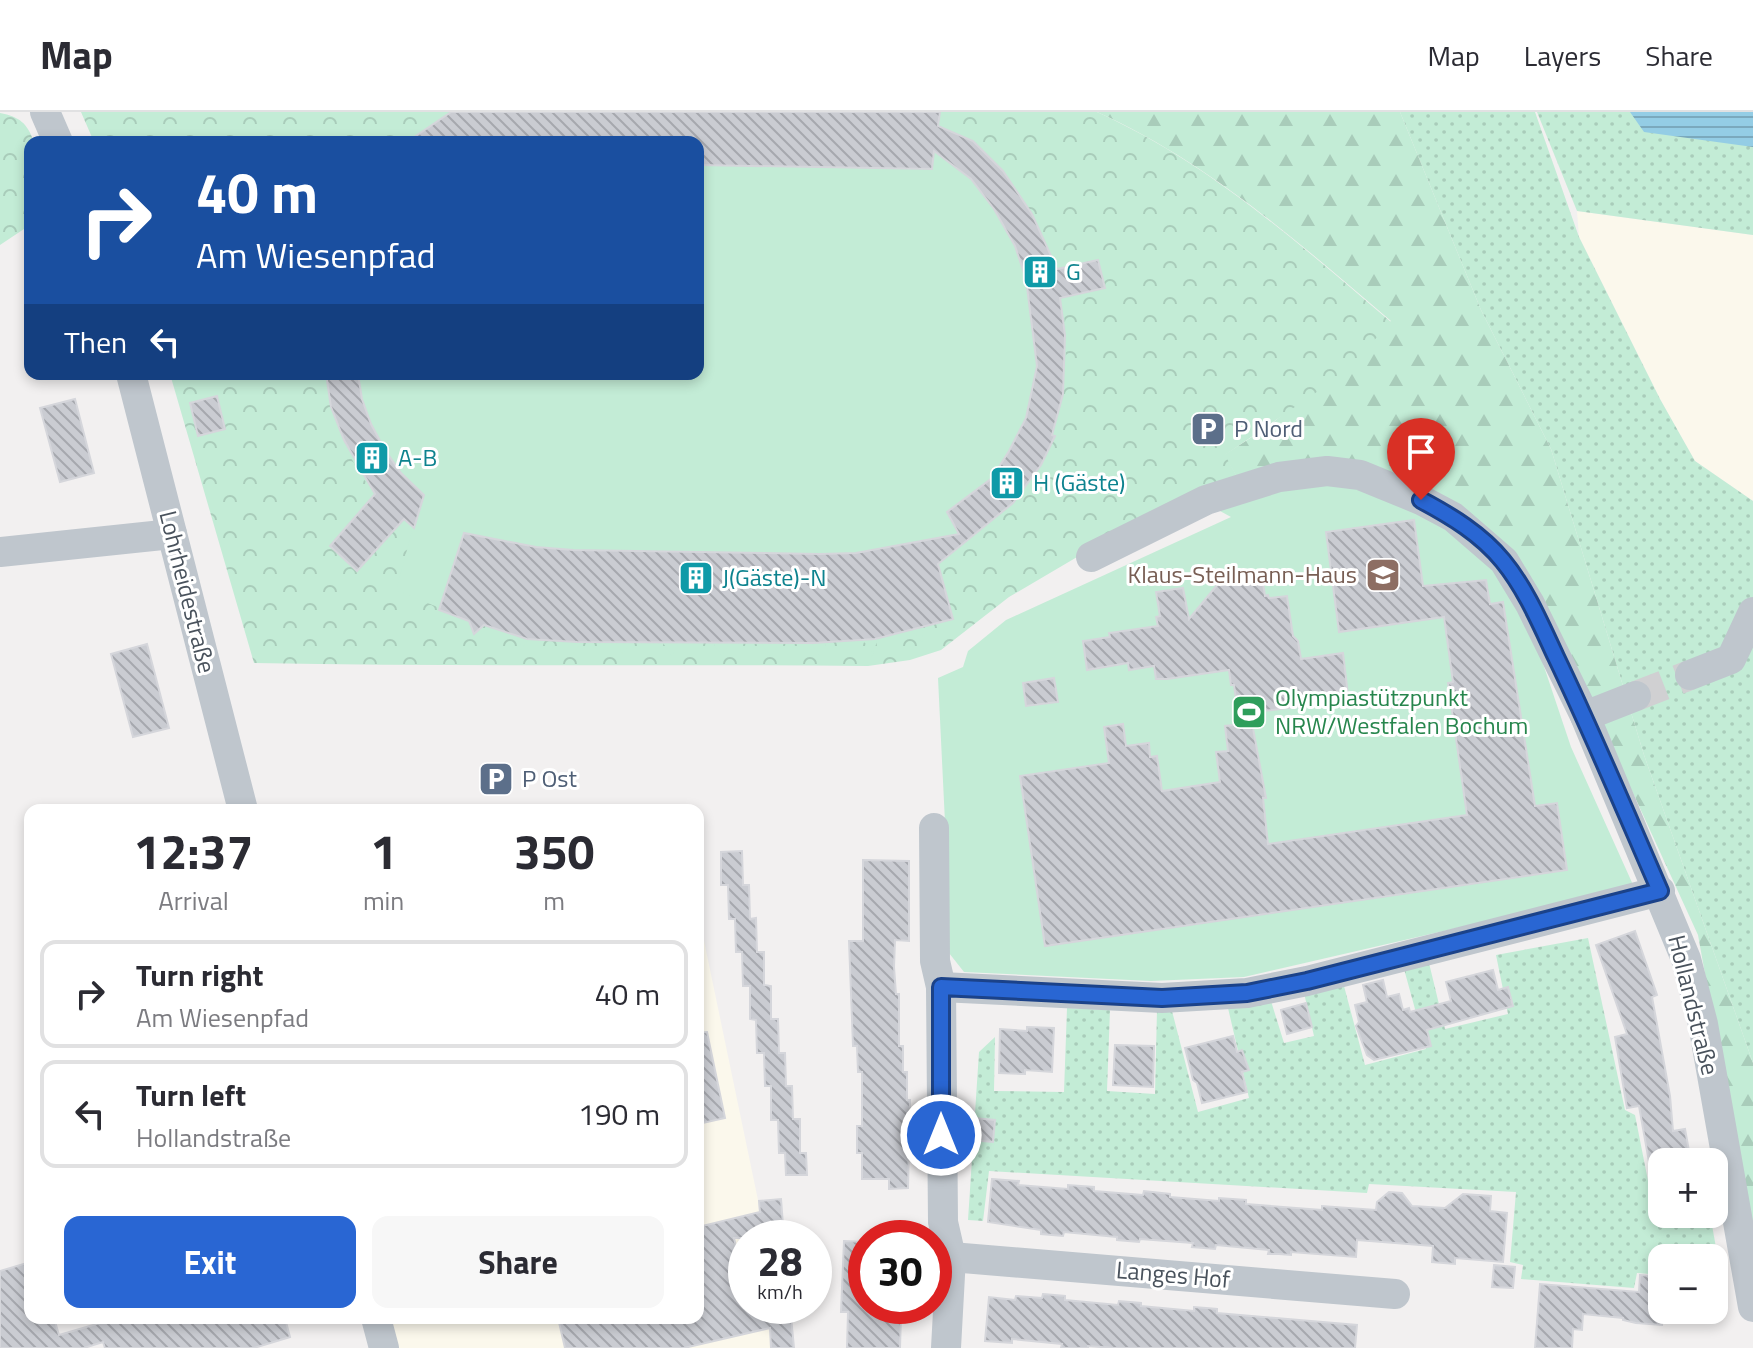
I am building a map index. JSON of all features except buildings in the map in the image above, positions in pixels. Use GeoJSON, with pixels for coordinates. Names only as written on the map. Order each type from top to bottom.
{"type":"FeatureCollection","features":[{"type":"Feature","properties":{"kind":"street"},"geometry":{"type":"LineString","coordinates":[[45,112],[55,136]]}},
{"type":"Feature","properties":{"kind":"street","name":"Lohrheidestraße"},"geometry":{"type":"LineString","coordinates":[[133,380],[241,804]]}},
{"type":"Feature","properties":{"kind":"street","name":"Hollandstraße"},"geometry":{"type":"LineString","coordinates":[[1091,557],[1206,500],[1279,477],[1327,471],[1360,475],[1421,500],[1453,517],[1504,561],[1530,604],[1585,716],[1686,959],[1703,1024],[1753,1307]]}},
{"type":"Feature","properties":{"kind":"street"},"geometry":{"type":"LineString","coordinates":[[0,552],[172,534]]}},
{"type":"Feature","properties":{"kind":"street"},"geometry":{"type":"LineString","coordinates":[[1690,675],[1731,659],[1753,612]]}},
{"type":"Feature","properties":{"kind":"street"},"geometry":{"type":"LineString","coordinates":[[1585,716],[1636,696]]}},
{"type":"Feature","properties":{"kind":"street"},"geometry":{"type":"LineString","coordinates":[[934,828],[935,961],[941,987],[943,1220]]}},
{"type":"Feature","properties":{"kind":"street"},"geometry":{"type":"LineString","coordinates":[[941,987],[1162,998],[1247,993],[1321,978],[1660,891]]}},
{"type":"Feature","properties":{"kind":"street","name":"Langes Hof"},"geometry":{"type":"LineString","coordinates":[[952,1257],[1395,1294]]}},
{"type":"Feature","properties":{"kind":"street"},"geometry":{"type":"LineString","coordinates":[[946,1348],[947,1324]]}},
{"type":"Feature","properties":{"kind":"shaded area"},"geometry":{"type":"Polygon","coordinates":[[[1577,211],[1753,235],[1753,501],[1695,461],[1660,399],[1579,237],[1577,211]]]}},
{"type":"Feature","properties":{"kind":"shaded area"},"geometry":{"type":"Polygon","coordinates":[[[704,941],[760,1220],[728,1220],[728,1324],[769,1324],[771,1348],[396,1348],[390,1324],[704,1324],[704,941]]]}},
{"type":"Feature","properties":{"kind":"green space"},"geometry":{"type":"Polygon","coordinates":[[[81,112],[1097,112],[1138,132],[1215,180],[1287,234],[1391,322],[1343,374],[1225,455],[1240,482],[1145,517],[1009,597],[941,650],[910,660],[868,666],[254,663],[172,380],[704,380],[704,136],[91,136],[81,112]]]}},
{"type":"Feature","properties":{"kind":"green space"},"geometry":{"type":"Polygon","coordinates":[[[461,112],[940,112],[938,126],[972,140],[988,153],[1028,208],[1053,260],[1063,308],[1066,362],[1059,415],[1043,462],[1022,492],[996,518],[938,562],[953,619],[923,626],[922,642],[911,630],[878,638],[872,657],[871,649],[862,640],[827,642],[820,656],[811,643],[778,644],[771,657],[762,644],[729,643],[722,656],[713,643],[679,643],[672,656],[663,643],[630,642],[623,654],[615,642],[581,642],[573,654],[573,648],[566,641],[529,639],[520,651],[521,645],[515,635],[484,625],[474,634],[469,620],[396,590],[413,528],[376,494],[357,468],[337,422],[327,380],[704,380],[704,136],[651,136],[461,112]]]}},
{"type":"Feature","properties":{"kind":"green space"},"geometry":{"type":"Polygon","coordinates":[[[1097,112],[1400,112],[1481,310],[1551,449],[1644,755],[1753,1063],[1753,1240],[1698,935],[1579,675],[1240,482],[1224,455],[1269,426],[1391,321],[1252,206],[1178,155],[1097,112]]]}},
{"type":"Feature","properties":{"kind":"green space"},"geometry":{"type":"Polygon","coordinates":[[[1400,112],[1535,112],[1579,237],[1660,399],[1695,461],[1753,501],[1753,1063],[1644,755],[1551,449],[1481,310],[1400,112]]]}},
{"type":"Feature","properties":{"kind":"green space"},"geometry":{"type":"Polygon","coordinates":[[[1537,112],[1753,112],[1753,235],[1577,211],[1537,112]]]}},
{"type":"Feature","properties":{"kind":"green space"},"geometry":{"type":"Polygon","coordinates":[[[0,113],[22,122],[32,136],[24,136],[24,229],[0,245],[0,113]]]}},
{"type":"Feature","properties":{"kind":"green space","name":"Olympiastützpunkt NRW/Westfalen Bochum"},"geometry":{"type":"Polygon","coordinates":[[[1328,478],[1451,522],[1524,607],[1571,747],[1634,887],[1244,977],[1151,981],[964,972],[949,953],[938,678],[963,667],[968,651],[1006,620],[1231,517],[1209,505],[1328,478]]]}},
{"type":"Feature","properties":{"kind":"green space"},"geometry":{"type":"Polygon","coordinates":[[[1588,938],[1625,1110],[1635,1115],[1648,1181],[1648,1228],[1713,1228],[1715,1244],[1648,1244],[1648,1274],[1637,1273],[1634,1288],[1521,1279],[1523,1265],[1510,1262],[1516,1192],[1369,1184],[1367,1193],[989,1171],[983,1221],[968,1220],[979,1052],[995,1037],[994,1091],[1064,1092],[1067,1008],[1110,1010],[1107,1091],[1155,1094],[1157,1010],[1172,1011],[1198,1112],[1249,1098],[1228,1008],[1271,1001],[1284,1043],[1314,1036],[1304,993],[1344,986],[1365,1065],[1426,1049],[1404,969],[1429,963],[1445,1029],[1508,1014],[1496,955],[1588,938]]]}},
{"type":"Feature","properties":{"kind":"water"},"geometry":{"type":"Polygon","coordinates":[[[1630,112],[1753,112],[1753,147],[1644,132],[1630,112]]]}},
{"type":"Feature","properties":{"kind":"tunnel"},"geometry":{"type":"LineString","coordinates":[[1636,696],[1690,675]]}},
{"type":"Feature","properties":{"kind":"place","name":"G"},"geometry":{"type":"Point","coordinates":[1040,272]}},
{"type":"Feature","properties":{"kind":"place","name":"P Nord"},"geometry":{"type":"Point","coordinates":[1208,429]}},
{"type":"Feature","properties":{"kind":"place","name":"A-B"},"geometry":{"type":"Point","coordinates":[372,458]}},
{"type":"Feature","properties":{"kind":"place","name":"H (Gäste)"},"geometry":{"type":"Point","coordinates":[1007,483]}},
{"type":"Feature","properties":{"kind":"place","name":"Klaus-Steilmann-Haus"},"geometry":{"type":"Point","coordinates":[1383,575]}},
{"type":"Feature","properties":{"kind":"place","name":"J(Gäste)-N"},"geometry":{"type":"Point","coordinates":[696,578]}},
{"type":"Feature","properties":{"kind":"place","name":"Olympiastützpunkt NRW/Westfalen Bochum"},"geometry":{"type":"Point","coordinates":[1249,712]}},
{"type":"Feature","properties":{"kind":"place","name":"P Ost"},"geometry":{"type":"Point","coordinates":[496,779]}},
{"type":"Feature","properties":{"kind":"route"},"geometry":{"type":"LineString","coordinates":[[941,1135],[941,987],[1162,998],[1247,993],[1307,981],[1660,891],[1585,716],[1530,604],[1504,561],[1453,517],[1421,500]]}}]}
